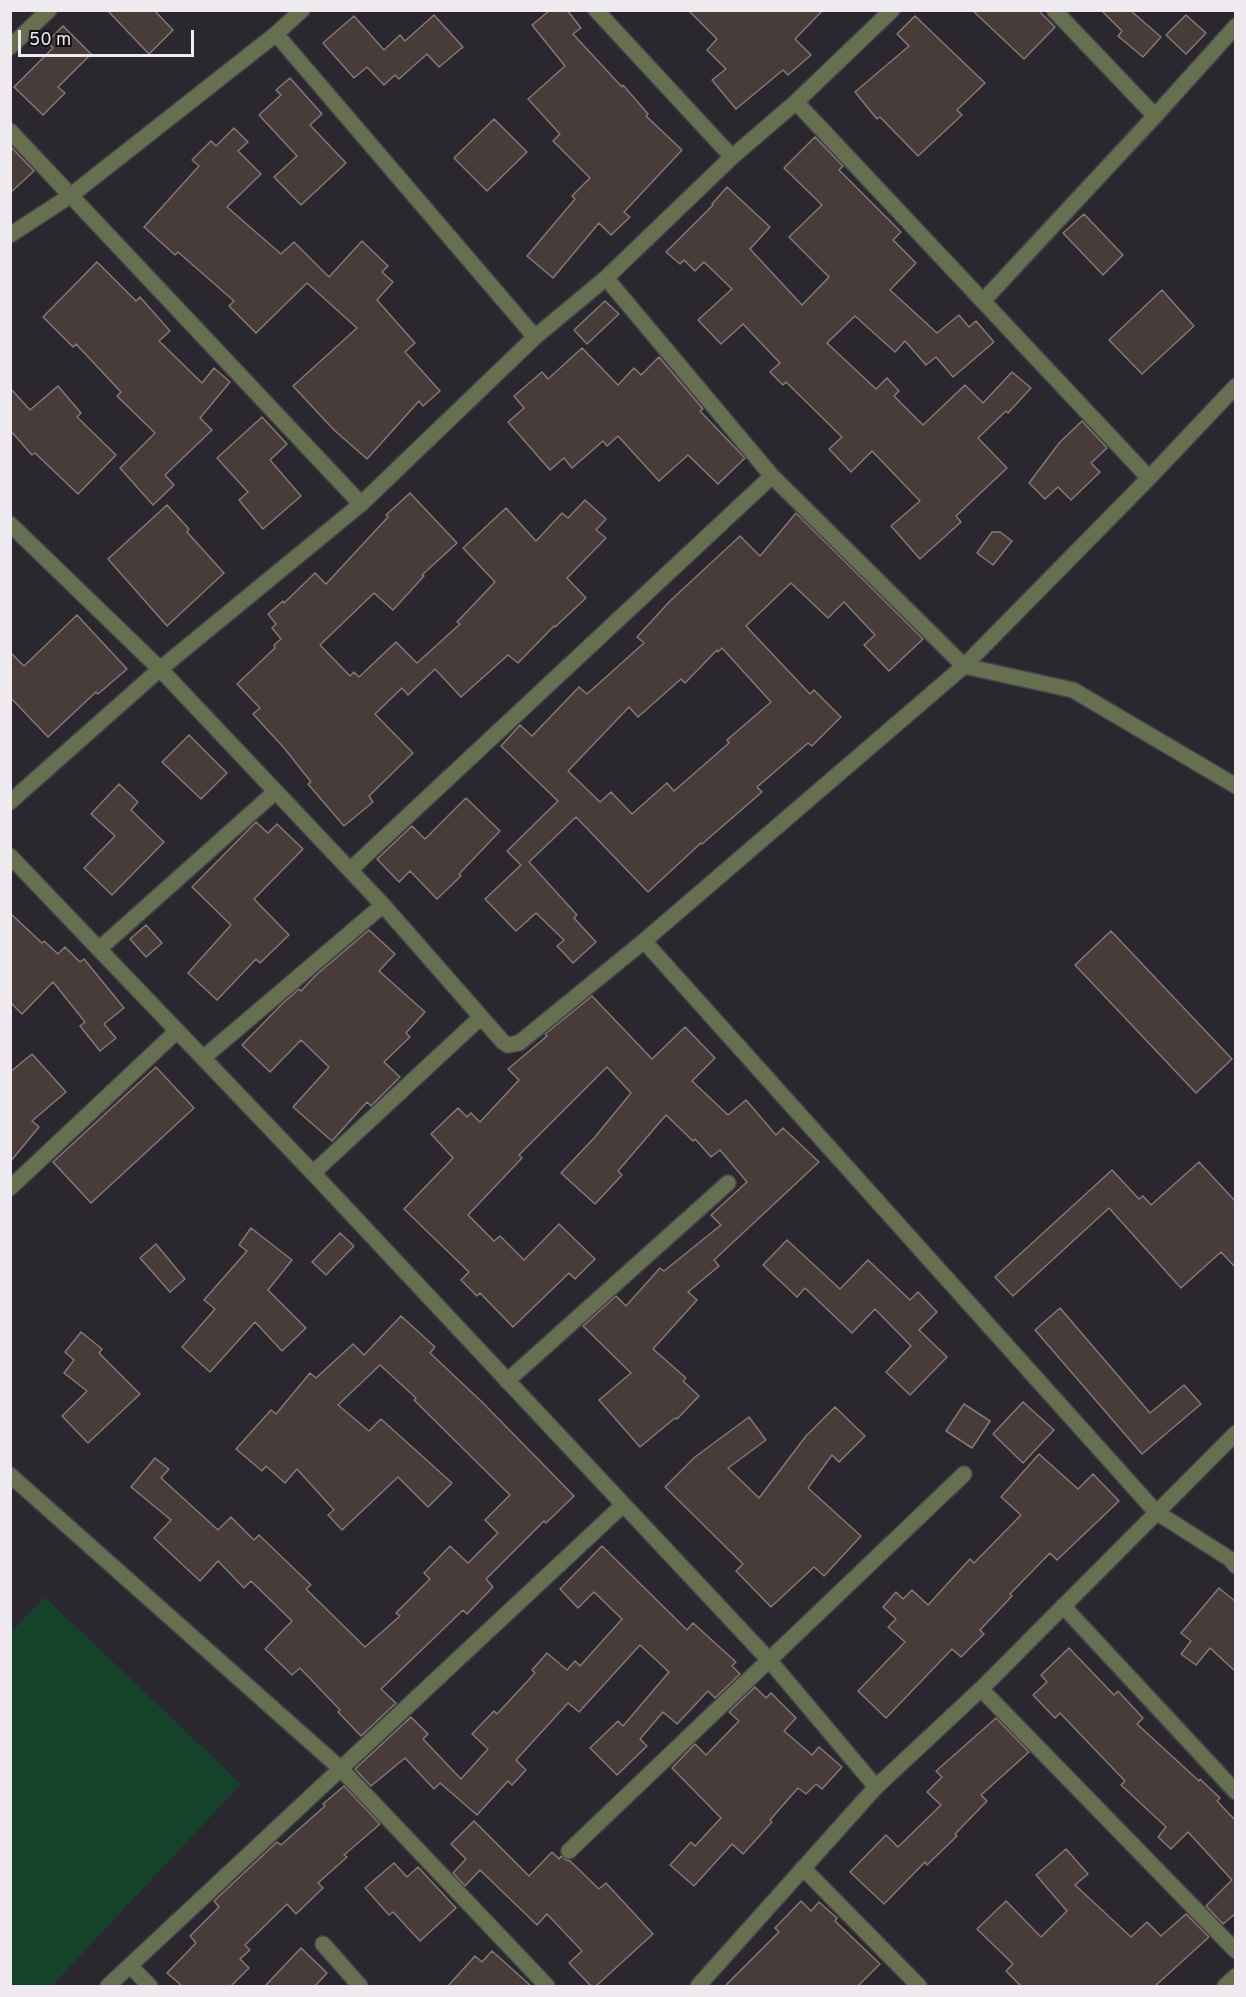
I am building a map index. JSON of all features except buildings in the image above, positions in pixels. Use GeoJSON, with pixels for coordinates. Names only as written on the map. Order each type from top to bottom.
{"type":"FeatureCollection","features":[{"type":"Feature","properties":{"kind":"street"},"geometry":{"type":"LineString","coordinates":[[10,47],[50,10]]}},
{"type":"Feature","properties":{"kind":"street"},"geometry":{"type":"LineString","coordinates":[[10,236],[70,196],[276,34],[302,10]]}},
{"type":"Feature","properties":{"kind":"street"},"geometry":{"type":"LineString","coordinates":[[596,10],[732,157]]}},
{"type":"Feature","properties":{"kind":"street"},"geometry":{"type":"LineString","coordinates":[[10,802],[160,669],[361,504],[535,337],[606,278],[732,157],[796,102],[892,10]]}},
{"type":"Feature","properties":{"kind":"street"},"geometry":{"type":"LineString","coordinates":[[1054,10],[1155,116]]}},
{"type":"Feature","properties":{"kind":"street"},"geometry":{"type":"LineString","coordinates":[[982,301],[1236,26]]}},
{"type":"Feature","properties":{"kind":"street"},"geometry":{"type":"LineString","coordinates":[[276,34],[535,337]]}},
{"type":"Feature","properties":{"kind":"street"},"geometry":{"type":"LineString","coordinates":[[796,102],[1149,478]]}},
{"type":"Feature","properties":{"kind":"street"},"geometry":{"type":"LineString","coordinates":[[10,131],[361,504]]}},
{"type":"Feature","properties":{"kind":"street"},"geometry":{"type":"LineString","coordinates":[[606,278],[772,477],[964,666],[1073,690],[1236,786]]}},
{"type":"Feature","properties":{"kind":"street"},"geometry":{"type":"LineString","coordinates":[[10,524],[160,669],[351,869],[480,1018],[508,1045],[519,1043],[644,941],[964,666],[1236,386]]}},
{"type":"Feature","properties":{"kind":"street"},"geometry":{"type":"LineString","coordinates":[[351,869],[772,477]]}},
{"type":"Feature","properties":{"kind":"street"},"geometry":{"type":"LineString","coordinates":[[99,949],[275,792]]}},
{"type":"Feature","properties":{"kind":"street"},"geometry":{"type":"LineString","coordinates":[[10,856],[313,1173],[770,1661],[876,1787]]}},
{"type":"Feature","properties":{"kind":"street"},"geometry":{"type":"LineString","coordinates":[[203,1058],[383,905]]}},
{"type":"Feature","properties":{"kind":"street"},"geometry":{"type":"LineString","coordinates":[[644,941],[1156,1512],[1230,1559],[1236,1566]]}},
{"type":"Feature","properties":{"kind":"street"},"geometry":{"type":"LineString","coordinates":[[313,1173],[480,1018]]}},
{"type":"Feature","properties":{"kind":"street"},"geometry":{"type":"LineString","coordinates":[[10,1188],[177,1031]]}},
{"type":"Feature","properties":{"kind":"street"},"geometry":{"type":"LineString","coordinates":[[507,1381],[728,1184]]}},
{"type":"Feature","properties":{"kind":"street"},"geometry":{"type":"LineString","coordinates":[[698,1986],[876,1787],[981,1689],[1236,1433]]}},
{"type":"Feature","properties":{"kind":"street"},"geometry":{"type":"LineString","coordinates":[[569,1851],[964,1474]]}},
{"type":"Feature","properties":{"kind":"street"},"geometry":{"type":"LineString","coordinates":[[10,1475],[340,1769],[547,1986]]}},
{"type":"Feature","properties":{"kind":"street"},"geometry":{"type":"LineString","coordinates":[[108,1986],[623,1505]]}},
{"type":"Feature","properties":{"kind":"street"},"geometry":{"type":"LineString","coordinates":[[1064,1606],[1236,1792]]}},
{"type":"Feature","properties":{"kind":"street"},"geometry":{"type":"LineString","coordinates":[[981,1689],[1236,1951]]}},
{"type":"Feature","properties":{"kind":"street"},"geometry":{"type":"LineString","coordinates":[[803,1868],[919,1986]]}},
{"type":"Feature","properties":{"kind":"street"},"geometry":{"type":"LineString","coordinates":[[323,1944],[360,1986]]}},
{"type":"Feature","properties":{"kind":"street"},"geometry":{"type":"LineString","coordinates":[[130,1966],[150,1986]]}},
{"type":"Feature","properties":{"kind":"street"},"geometry":{"type":"LineString","coordinates":[[1225,1986],[1236,1976]]}},
{"type":"Feature","properties":{"kind":"green space"},"geometry":{"type":"Polygon","coordinates":[[[45,1597],[241,1784],[52,1986],[11,1986],[11,1632],[45,1597]]]}}]}
